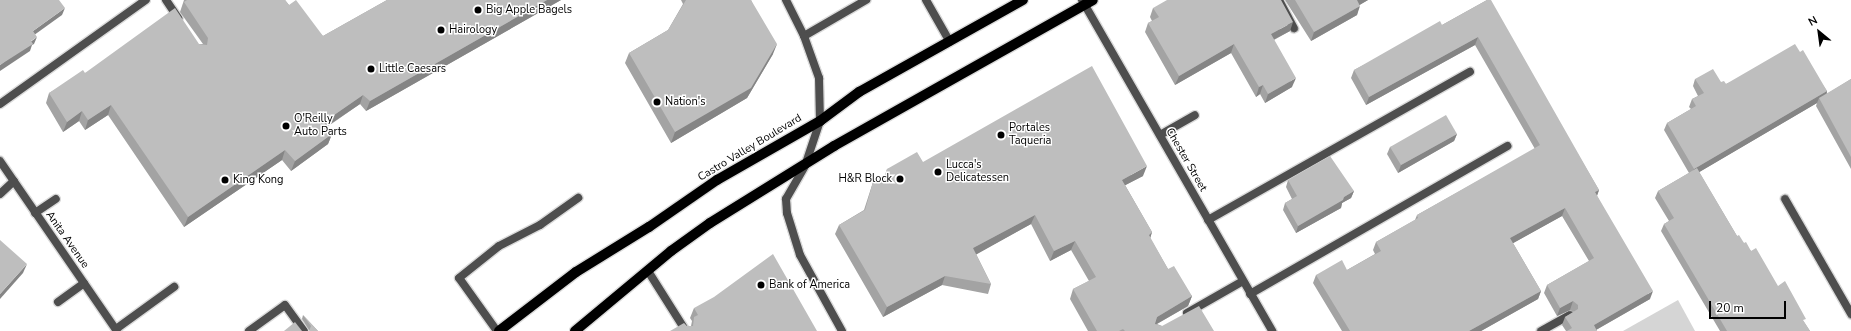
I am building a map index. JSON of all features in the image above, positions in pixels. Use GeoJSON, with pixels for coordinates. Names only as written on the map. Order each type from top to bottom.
{"type":"FeatureCollection","features":[{"type":"Feature","properties":{"kind":"main road","name":"Castro Valley Boulevard"},"geometry":{"type":"LineString","coordinates":[[498,331],[576,272],[649,227],[717,180],[820,121],[859,92],[1023,0]]}},
{"type":"Feature","properties":{"kind":"main road"},"geometry":{"type":"LineString","coordinates":[[579,330],[648,270],[710,223],[805,166],[834,146],[1086,2]]}},
{"type":"Feature","properties":{"kind":"street"},"geometry":{"type":"LineString","coordinates":[[0,104],[146,0]]}},
{"type":"Feature","properties":{"kind":"street"},"geometry":{"type":"LineString","coordinates":[[166,0],[183,25]]}},
{"type":"Feature","properties":{"kind":"street"},"geometry":{"type":"LineString","coordinates":[[786,0],[804,36],[820,78],[820,121],[805,166],[786,199],[787,212],[800,255],[842,331]]}},
{"type":"Feature","properties":{"kind":"street"},"geometry":{"type":"LineString","coordinates":[[804,36],[866,0]]}},
{"type":"Feature","properties":{"kind":"street"},"geometry":{"type":"LineString","coordinates":[[926,0],[950,42]]}},
{"type":"Feature","properties":{"kind":"street"},"geometry":{"type":"LineString","coordinates":[[1279,0],[1294,28]]}},
{"type":"Feature","properties":{"kind":"street","name":"Chester Street"},"geometry":{"type":"LineString","coordinates":[[1086,2],[1271,331]]}},
{"type":"Feature","properties":{"kind":"street"},"geometry":{"type":"LineString","coordinates":[[1208,220],[1470,72]]}},
{"type":"Feature","properties":{"kind":"street"},"geometry":{"type":"LineString","coordinates":[[1160,135],[1195,115]]}},
{"type":"Feature","properties":{"kind":"street"},"geometry":{"type":"LineString","coordinates":[[1250,294],[1507,146]]}},
{"type":"Feature","properties":{"kind":"street","name":"Anita Avenue"},"geometry":{"type":"LineString","coordinates":[[0,162],[116,330]]}},
{"type":"Feature","properties":{"kind":"street"},"geometry":{"type":"LineString","coordinates":[[0,194],[14,181]]}},
{"type":"Feature","properties":{"kind":"street"},"geometry":{"type":"LineString","coordinates":[[35,213],[56,198]]}},
{"type":"Feature","properties":{"kind":"street"},"geometry":{"type":"LineString","coordinates":[[498,331],[459,278],[499,246],[540,225],[578,198]]}},
{"type":"Feature","properties":{"kind":"street"},"geometry":{"type":"LineString","coordinates":[[1785,199],[1851,314]]}},
{"type":"Feature","properties":{"kind":"street"},"geometry":{"type":"LineString","coordinates":[[648,270],[686,331]]}},
{"type":"Feature","properties":{"kind":"street"},"geometry":{"type":"LineString","coordinates":[[1176,319],[1243,281]]}},
{"type":"Feature","properties":{"kind":"street"},"geometry":{"type":"LineString","coordinates":[[58,302],[84,283]]}},
{"type":"Feature","properties":{"kind":"street"},"geometry":{"type":"LineString","coordinates":[[116,330],[174,287]]}},
{"type":"Feature","properties":{"kind":"street"},"geometry":{"type":"LineString","coordinates":[[249,331],[285,305],[304,331]]}},
{"type":"Feature","properties":{"kind":"street"},"geometry":{"type":"LineString","coordinates":[[1541,331],[1570,315]]}},
{"type":"Feature","properties":{"kind":"shaded area"},"geometry":{"type":"Polygon","coordinates":[[[1678,300],[1695,331],[1623,331],[1678,300]]]}},
{"type":"Feature","properties":{"kind":"building"},"geometry":{"type":"Polygon","coordinates":[[[0,0],[59,0],[65,8],[33,31],[37,37],[31,41],[33,44],[0,65],[0,0]]]}},
{"type":"Feature","properties":{"kind":"building"},"geometry":{"type":"Polygon","coordinates":[[[187,0],[285,0],[289,5],[296,0],[323,36],[387,0],[547,0],[370,101],[363,95],[324,122],[332,134],[295,161],[285,150],[188,217],[111,105],[88,120],[82,111],[67,122],[49,93],[83,70],[85,73],[175,8],[199,44],[207,45],[208,38],[184,2],[187,0]]]}},
{"type":"Feature","properties":{"kind":"building"},"geometry":{"type":"Polygon","coordinates":[[[686,0],[751,0],[777,44],[751,88],[675,132],[629,53],[668,30],[686,0]]]}},
{"type":"Feature","properties":{"kind":"building"},"geometry":{"type":"Polygon","coordinates":[[[1167,0],[1281,0],[1293,22],[1271,34],[1296,78],[1268,94],[1263,85],[1259,87],[1234,44],[1179,76],[1148,23],[1159,17],[1153,8],[1167,0]]]}},
{"type":"Feature","properties":{"kind":"building"},"geometry":{"type":"Polygon","coordinates":[[[1295,0],[1357,0],[1360,6],[1314,32],[1295,0]]]}},
{"type":"Feature","properties":{"kind":"building"},"geometry":{"type":"Polygon","coordinates":[[[1487,0],[1491,0],[1599,190],[1595,192],[1653,291],[1594,325],[1597,331],[1567,331],[1572,328],[1565,317],[1578,309],[1578,305],[1573,301],[1560,308],[1547,285],[1594,258],[1565,208],[1510,238],[1541,291],[1469,331],[1350,331],[1316,275],[1342,260],[1347,270],[1381,251],[1376,242],[1418,218],[1417,215],[1540,145],[1478,37],[1369,97],[1354,70],[1440,21],[1442,25],[1487,0]]]}},
{"type":"Feature","properties":{"kind":"building"},"geometry":{"type":"Polygon","coordinates":[[[1795,44],[1800,52],[1803,50],[1827,91],[1694,169],[1667,123],[1696,106],[1692,99],[1704,93],[1695,79],[1713,69],[1721,82],[1724,81],[1726,84],[1795,44]]]}},
{"type":"Feature","properties":{"kind":"building"},"geometry":{"type":"Polygon","coordinates":[[[1092,66],[1147,166],[1122,180],[1152,232],[1149,235],[1168,269],[1174,266],[1192,296],[1157,317],[1155,324],[1162,326],[1199,306],[1214,331],[1125,331],[1123,329],[1119,331],[1097,331],[1073,289],[1096,277],[1075,241],[1054,251],[1035,215],[973,248],[991,284],[945,276],[887,307],[839,225],[865,210],[873,182],[886,174],[887,169],[917,152],[923,162],[1092,66]]]}},
{"type":"Feature","properties":{"kind":"building"},"geometry":{"type":"Polygon","coordinates":[[[1851,79],[1851,157],[1819,98],[1851,79]]]}},
{"type":"Feature","properties":{"kind":"building"},"geometry":{"type":"Polygon","coordinates":[[[1446,115],[1457,134],[1401,165],[1390,147],[1446,115]]]}},
{"type":"Feature","properties":{"kind":"building"},"geometry":{"type":"Polygon","coordinates":[[[1330,156],[1354,191],[1344,197],[1343,200],[1298,226],[1285,203],[1297,196],[1288,180],[1330,156]]]}},
{"type":"Feature","properties":{"kind":"building"},"geometry":{"type":"Polygon","coordinates":[[[1697,168],[1737,236],[1739,235],[1744,243],[1746,242],[1751,251],[1756,248],[1778,286],[1785,281],[1806,319],[1803,320],[1810,331],[1727,331],[1664,224],[1674,218],[1658,191],[1697,168]]]}},
{"type":"Feature","properties":{"kind":"building"},"geometry":{"type":"Polygon","coordinates":[[[0,240],[27,264],[0,294],[0,240]]]}},
{"type":"Feature","properties":{"kind":"building","name":"Bank of America"},"geometry":{"type":"Polygon","coordinates":[[[773,254],[817,331],[670,331],[684,323],[687,326],[693,326],[694,317],[698,315],[694,308],[714,297],[773,254]]]}},
{"type":"Feature","properties":{"kind":"building"},"geometry":{"type":"Polygon","coordinates":[[[303,315],[318,331],[309,331],[311,326],[303,315]]]}},
{"type":"Feature","properties":{"kind":"building"},"geometry":{"type":"Polygon","coordinates":[[[295,322],[302,331],[284,331],[295,322]]]}},
{"type":"Feature","properties":{"kind":"place","name":"Big Apple Bagels"},"geometry":{"type":"Point","coordinates":[478,10]}},
{"type":"Feature","properties":{"kind":"place","name":"Hairology"},"geometry":{"type":"Point","coordinates":[441,30]}},
{"type":"Feature","properties":{"kind":"place","name":"Little Caesars"},"geometry":{"type":"Point","coordinates":[371,69]}},
{"type":"Feature","properties":{"kind":"place","name":"Nation's"},"geometry":{"type":"Point","coordinates":[657,102]}},
{"type":"Feature","properties":{"kind":"place","name":"O'Reilly Auto Parts"},"geometry":{"type":"Point","coordinates":[286,126]}},
{"type":"Feature","properties":{"kind":"place","name":"Portales Taqueria"},"geometry":{"type":"Point","coordinates":[1001,135]}},
{"type":"Feature","properties":{"kind":"place","name":"Lucca's Delicatessen"},"geometry":{"type":"Point","coordinates":[938,172]}},
{"type":"Feature","properties":{"kind":"place","name":"H&R Block"},"geometry":{"type":"Point","coordinates":[900,179]}},
{"type":"Feature","properties":{"kind":"place","name":"King Kong"},"geometry":{"type":"Point","coordinates":[225,180]}},
{"type":"Feature","properties":{"kind":"place","name":"Bank of America"},"geometry":{"type":"Point","coordinates":[761,285]}}]}
